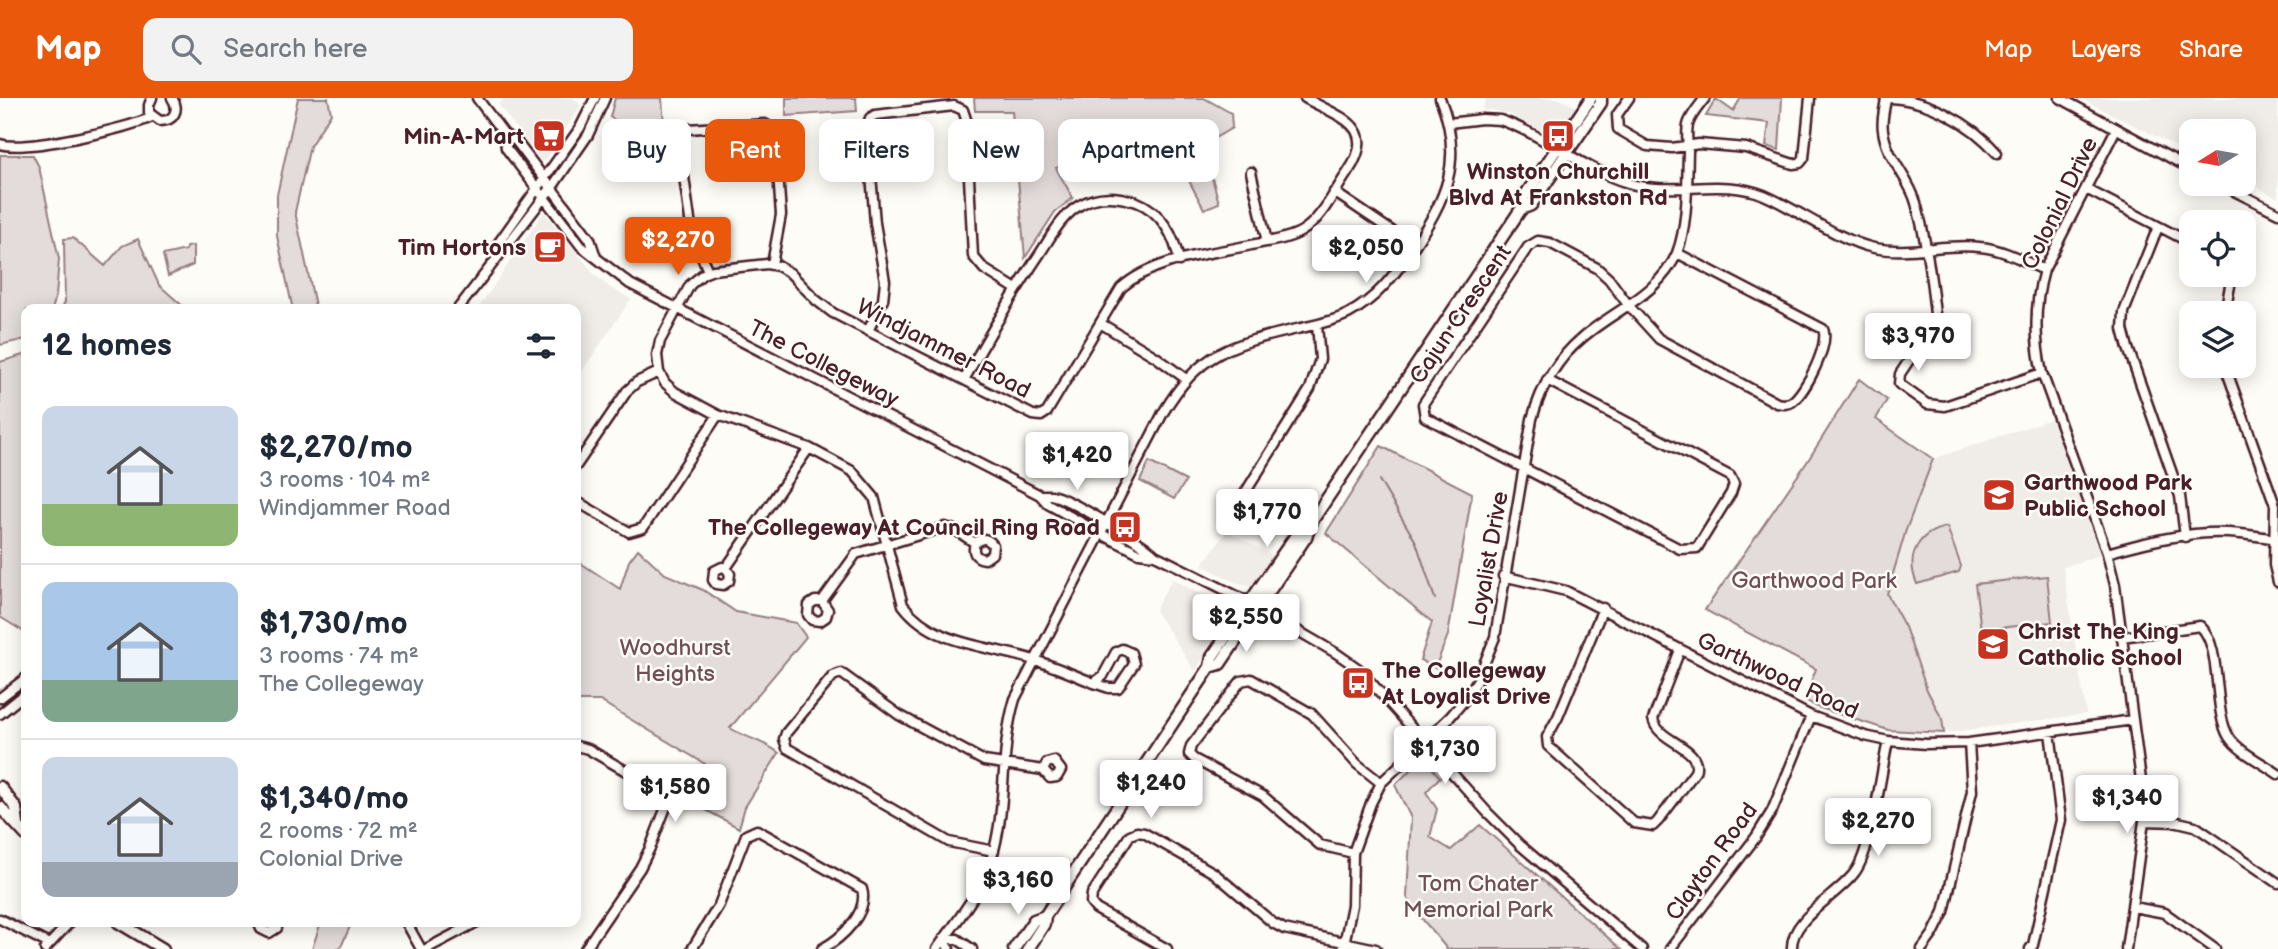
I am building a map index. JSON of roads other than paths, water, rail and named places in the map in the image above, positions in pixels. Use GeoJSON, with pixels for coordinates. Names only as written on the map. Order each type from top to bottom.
{"type":"FeatureCollection","features":[{"type":"Feature","properties":{"kind":"main road"},"geometry":{"type":"LineString","coordinates":[[1210,667],[1220,664],[1259,609],[1307,537],[1312,522],[1521,209],[1524,197],[1591,98]]}},
{"type":"Feature","properties":{"kind":"main road"},"geometry":{"type":"LineString","coordinates":[[1521,209],[1531,205],[1601,103],[1601,98]]}},
{"type":"Feature","properties":{"kind":"main road"},"geometry":{"type":"LineString","coordinates":[[1028,949],[1044,925],[1045,916],[1210,667],[1212,657],[1298,532],[1312,522]]}},
{"type":"Feature","properties":{"kind":"main road"},"geometry":{"type":"LineString","coordinates":[[0,787],[16,808],[18,824]]}},
{"type":"Feature","properties":{"kind":"main road"},"geometry":{"type":"LineString","coordinates":[[0,807],[21,828]]}},
{"type":"Feature","properties":{"kind":"main road"},"geometry":{"type":"LineString","coordinates":[[1014,949],[1034,920],[1045,916]]}},
{"type":"Feature","properties":{"kind":"main road"},"geometry":{"type":"LineString","coordinates":[[126,927],[163,949]]}},
{"type":"Feature","properties":{"kind":"street"},"geometry":{"type":"LineString","coordinates":[[152,98],[148,109],[152,117],[160,121],[172,117],[176,110],[172,98]]}},
{"type":"Feature","properties":{"kind":"street","name":"The Collegeway"},"geometry":{"type":"LineString","coordinates":[[477,98],[504,134],[516,141],[590,239],[596,257]]}},
{"type":"Feature","properties":{"kind":"street"},"geometry":{"type":"LineString","coordinates":[[497,256],[497,245],[580,128],[595,98]]}},
{"type":"Feature","properties":{"kind":"street"},"geometry":{"type":"LineString","coordinates":[[461,304],[544,198],[588,135],[605,98]]}},
{"type":"Feature","properties":{"kind":"street","name":"Windjammer Road"},"geometry":{"type":"LineString","coordinates":[[772,264],[790,273],[824,307],[1033,415],[1045,415],[1121,288],[1135,275],[1179,261],[1267,242],[1304,230],[1314,222],[1359,156],[1361,142],[1358,133],[1344,120],[1305,98]]}},
{"type":"Feature","properties":{"kind":"street"},"geometry":{"type":"LineString","coordinates":[[937,949],[971,900],[994,851],[1011,711],[1020,688],[1163,412],[1186,379],[1208,360],[1234,345],[1340,318],[1372,298],[1392,277],[1438,209],[1447,185],[1451,161],[1449,123],[1440,98]]}},
{"type":"Feature","properties":{"kind":"street"},"geometry":{"type":"LineString","coordinates":[[1629,98],[1617,116],[1618,130],[1647,146],[1672,148],[1699,144],[1746,148],[1793,164],[1800,163],[1804,158],[1810,98]]}},
{"type":"Feature","properties":{"kind":"street","name":"Loyalist Drive"},"geometry":{"type":"LineString","coordinates":[[1344,946],[1352,905],[1353,853],[1371,803],[1381,783],[1450,718],[1478,679],[1494,638],[1532,419],[1539,396],[1556,365],[1583,337],[1629,306],[1655,284],[1677,253],[1687,206],[1688,126],[1705,98]]}},
{"type":"Feature","properties":{"kind":"street"},"geometry":{"type":"LineString","coordinates":[[1997,153],[1981,135],[1922,103],[1904,98],[1886,98],[1882,127],[1884,139],[1916,203],[1935,318],[1900,374],[1899,384],[1927,404],[1945,406],[2042,373]]}},
{"type":"Feature","properties":{"kind":"street"},"geometry":{"type":"LineString","coordinates":[[2060,98],[2179,163]]}},
{"type":"Feature","properties":{"kind":"street"},"geometry":{"type":"LineString","coordinates":[[868,331],[883,299],[885,281],[875,223],[867,127],[870,118],[875,115],[954,106],[963,110],[966,119],[973,256],[984,269],[1016,289]]}},
{"type":"Feature","properties":{"kind":"street"},"geometry":{"type":"LineString","coordinates":[[0,144],[30,146],[136,125],[152,117]]}},
{"type":"Feature","properties":{"kind":"street"},"geometry":{"type":"LineString","coordinates":[[1449,123],[1500,120],[1629,183],[1655,189],[1687,190],[1717,186],[1764,195],[1872,248],[1892,250],[1982,247],[2005,253],[2044,270]]}},
{"type":"Feature","properties":{"kind":"street"},"geometry":{"type":"LineString","coordinates":[[708,271],[692,234],[679,141],[681,133],[688,129],[765,124],[775,130],[781,215],[772,264],[708,271],[690,285],[660,341],[657,355],[659,372],[665,383],[718,415],[809,448],[852,471],[874,498],[903,605],[913,619],[947,638],[1034,660],[1094,683],[1109,688],[1118,688],[1134,664],[1134,657],[1128,650],[1116,652],[1103,676],[1094,683]]}},
{"type":"Feature","properties":{"kind":"street","name":"Colonial Drive"},"geometry":{"type":"LineString","coordinates":[[2116,129],[2044,270],[2035,325],[2035,345],[2042,373],[2107,553],[2115,585],[2143,795],[2144,821],[2126,949]]}},
{"type":"Feature","properties":{"kind":"street","name":"The Collegeway"},"geometry":{"type":"LineString","coordinates":[[504,134],[506,148],[581,246],[630,284],[1040,495],[1048,504],[1139,553],[1155,555]]}},
{"type":"Feature","properties":{"kind":"street"},"geometry":{"type":"LineString","coordinates":[[1251,172],[1267,242]]}},
{"type":"Feature","properties":{"kind":"street"},"geometry":{"type":"LineString","coordinates":[[2087,189],[2179,237]]}},
{"type":"Feature","properties":{"kind":"street"},"geometry":{"type":"LineString","coordinates":[[1334,192],[1414,246]]}},
{"type":"Feature","properties":{"kind":"street"},"geometry":{"type":"LineString","coordinates":[[2244,196],[2278,213]]}},
{"type":"Feature","properties":{"kind":"street"},"geometry":{"type":"LineString","coordinates":[[964,380],[1016,289],[1064,217],[1081,204],[1096,198],[1111,197],[1145,205],[1173,236],[1179,261]]}},
{"type":"Feature","properties":{"kind":"street"},"geometry":{"type":"LineString","coordinates":[[2158,227],[2124,312],[2123,329],[2180,496],[2185,537]]}},
{"type":"Feature","properties":{"kind":"street","name":"Cajun Crescent"},"geometry":{"type":"LineString","coordinates":[[1524,467],[1425,417],[1423,404],[1528,247],[1538,241],[1550,243],[1597,268],[1629,306]]}},
{"type":"Feature","properties":{"kind":"street"},"geometry":{"type":"LineString","coordinates":[[1629,306],[1659,339],[1777,403],[1784,404],[1796,398],[1822,352],[1825,335],[1823,329],[1677,253]]}},
{"type":"Feature","properties":{"kind":"street"},"geometry":{"type":"LineString","coordinates":[[1100,323],[1186,379]]}},
{"type":"Feature","properties":{"kind":"street"},"geometry":{"type":"LineString","coordinates":[[1230,517],[1310,389],[1320,359],[1317,325]]}},
{"type":"Feature","properties":{"kind":"street"},"geometry":{"type":"LineString","coordinates":[[581,459],[627,391],[637,382],[659,372]]}},
{"type":"Feature","properties":{"kind":"street"},"geometry":{"type":"LineString","coordinates":[[2229,378],[2273,498],[2276,512],[2274,565],[2278,582]]}},
{"type":"Feature","properties":{"kind":"street"},"geometry":{"type":"LineString","coordinates":[[1524,467],[1680,549],[1697,548],[1734,484],[1730,476],[1723,472],[1548,380]]}},
{"type":"Feature","properties":{"kind":"street"},"geometry":{"type":"LineString","coordinates":[[581,504],[629,532],[643,528],[718,415]]}},
{"type":"Feature","properties":{"kind":"street"},"geometry":{"type":"LineString","coordinates":[[726,568],[809,448]]}},
{"type":"Feature","properties":{"kind":"street","name":"The Collegeway"},"geometry":{"type":"LineString","coordinates":[[1040,495],[1053,495],[1144,544],[1155,555],[1249,603],[1359,669],[1487,813],[1520,845],[1642,949]]}},
{"type":"Feature","properties":{"kind":"street"},"geometry":{"type":"LineString","coordinates":[[822,601],[856,554],[945,527],[957,531],[975,543]]}},
{"type":"Feature","properties":{"kind":"street"},"geometry":{"type":"LineString","coordinates":[[2107,553],[2151,540],[2229,533],[2276,538]]}},
{"type":"Feature","properties":{"kind":"street","name":"Garthwood Road"},"geometry":{"type":"LineString","coordinates":[[1503,576],[1566,591],[1811,716],[1850,732],[1888,741],[1969,743],[2133,720]]}},
{"type":"Feature","properties":{"kind":"street"},"geometry":{"type":"LineString","coordinates":[[1603,608],[1558,717],[1547,737],[1548,746],[1634,823],[1646,827],[1653,826],[1658,821],[1698,765],[1696,758],[1658,731],[1653,719],[1680,650]]}},
{"type":"Feature","properties":{"kind":"street"},"geometry":{"type":"LineString","coordinates":[[2122,637],[2187,626],[2200,626],[2206,631],[2215,665],[2225,729],[2231,740],[2278,774]]}},
{"type":"Feature","properties":{"kind":"street"},"geometry":{"type":"LineString","coordinates":[[994,851],[949,842],[787,748],[784,739],[786,733],[833,676],[841,673],[899,715],[984,761],[1043,769]]}},
{"type":"Feature","properties":{"kind":"street"},"geometry":{"type":"LineString","coordinates":[[1353,853],[1320,845],[1264,796],[1194,759],[1189,754],[1191,746],[1241,681],[1251,679],[1312,714],[1357,764],[1381,783]]}},
{"type":"Feature","properties":{"kind":"street"},"geometry":{"type":"LineString","coordinates":[[0,698],[21,682]]}},
{"type":"Feature","properties":{"kind":"street"},"geometry":{"type":"LineString","coordinates":[[0,714],[21,697]]}},
{"type":"Feature","properties":{"kind":"street","name":"Clayton Road"},"geometry":{"type":"LineString","coordinates":[[1670,949],[1767,820],[1811,716]]}},
{"type":"Feature","properties":{"kind":"street"},"geometry":{"type":"LineString","coordinates":[[2030,949],[2061,820],[2050,732]]}},
{"type":"Feature","properties":{"kind":"street"},"geometry":{"type":"LineString","coordinates":[[1792,949],[1794,935],[1808,915],[1851,877],[1864,856],[1888,741]]}},
{"type":"Feature","properties":{"kind":"street"},"geometry":{"type":"LineString","coordinates":[[1922,949],[1944,912],[1970,800],[1972,791],[1969,743]]}},
{"type":"Feature","properties":{"kind":"street"},"geometry":{"type":"LineString","coordinates":[[581,747],[664,793],[668,802],[640,868],[584,949]]}},
{"type":"Feature","properties":{"kind":"street"},"geometry":{"type":"LineString","coordinates":[[2144,821],[2178,822],[2195,826],[2278,883]]}},
{"type":"Feature","properties":{"kind":"street"},"geometry":{"type":"LineString","coordinates":[[692,949],[719,905],[746,835],[757,830],[862,889],[862,909],[845,931],[822,949]]}},
{"type":"Feature","properties":{"kind":"street"},"geometry":{"type":"LineString","coordinates":[[1167,949],[1096,909],[1091,903],[1092,894],[1104,874],[1130,835],[1137,832],[1144,832],[1214,873],[1273,923],[1284,929],[1344,946],[1376,949]]}},
{"type":"Feature","properties":{"kind":"street"},"geometry":{"type":"LineString","coordinates":[[2133,907],[2165,914],[2215,949]]}},
{"type":"Feature","properties":{"kind":"street"},"geometry":{"type":"LineString","coordinates":[[0,919],[47,947],[65,927]]}},
{"type":"Feature","properties":{"kind":"street"},"geometry":{"type":"LineString","coordinates":[[260,927],[269,933],[277,927]]}},
{"type":"Feature","properties":{"kind":"street"},"geometry":{"type":"LineString","coordinates":[[409,927],[423,949],[467,927]]}},
{"type":"Feature","properties":{"kind":"street"},"geometry":{"type":"LineString","coordinates":[[944,939],[949,949]]}},
{"type":"Feature","properties":{"kind":"street"},"geometry":{"type":"LineString","coordinates":[[944,939],[957,939],[972,949]]}},
{"type":"Feature","properties":{"kind":"waterway"},"geometry":{"type":"LineString","coordinates":[[1379,480],[1416,542],[1435,599]]}},
{"type":"Feature","properties":{"kind":"place","name":"Min-A-Mart"},"geometry":{"type":"Point","coordinates":[549,136]}},
{"type":"Feature","properties":{"kind":"place","name":"Winston Churchill Blvd At Frankston Rd"},"geometry":{"type":"Point","coordinates":[1558,136]}},
{"type":"Feature","properties":{"kind":"place","name":"Tim Hortons"},"geometry":{"type":"Point","coordinates":[550,247]}},
{"type":"Feature","properties":{"kind":"place","name":"Garthwood Park Public School"},"geometry":{"type":"Point","coordinates":[1999,495]}},
{"type":"Feature","properties":{"kind":"place","name":"The Collegeway At Council Ring Road"},"geometry":{"type":"Point","coordinates":[1125,527]}},
{"type":"Feature","properties":{"kind":"place","name":"Christ The King Catholic School"},"geometry":{"type":"Point","coordinates":[1993,644]}},
{"type":"Feature","properties":{"kind":"place","name":"The Collegeway At Loyalist Drive"},"geometry":{"type":"Point","coordinates":[1358,683]}},
{"type":"Feature","properties":{"kind":"park label","name":"Garthwood Park"},"geometry":{"type":"Point","coordinates":[1814,580]}},
{"type":"Feature","properties":{"kind":"park label","name":"Woodhurst Heights"},"geometry":{"type":"Point","coordinates":[675,660]}},
{"type":"Feature","properties":{"kind":"park label","name":"Tom Chater Memorial Park"},"geometry":{"type":"Point","coordinates":[1478,896]}}]}
